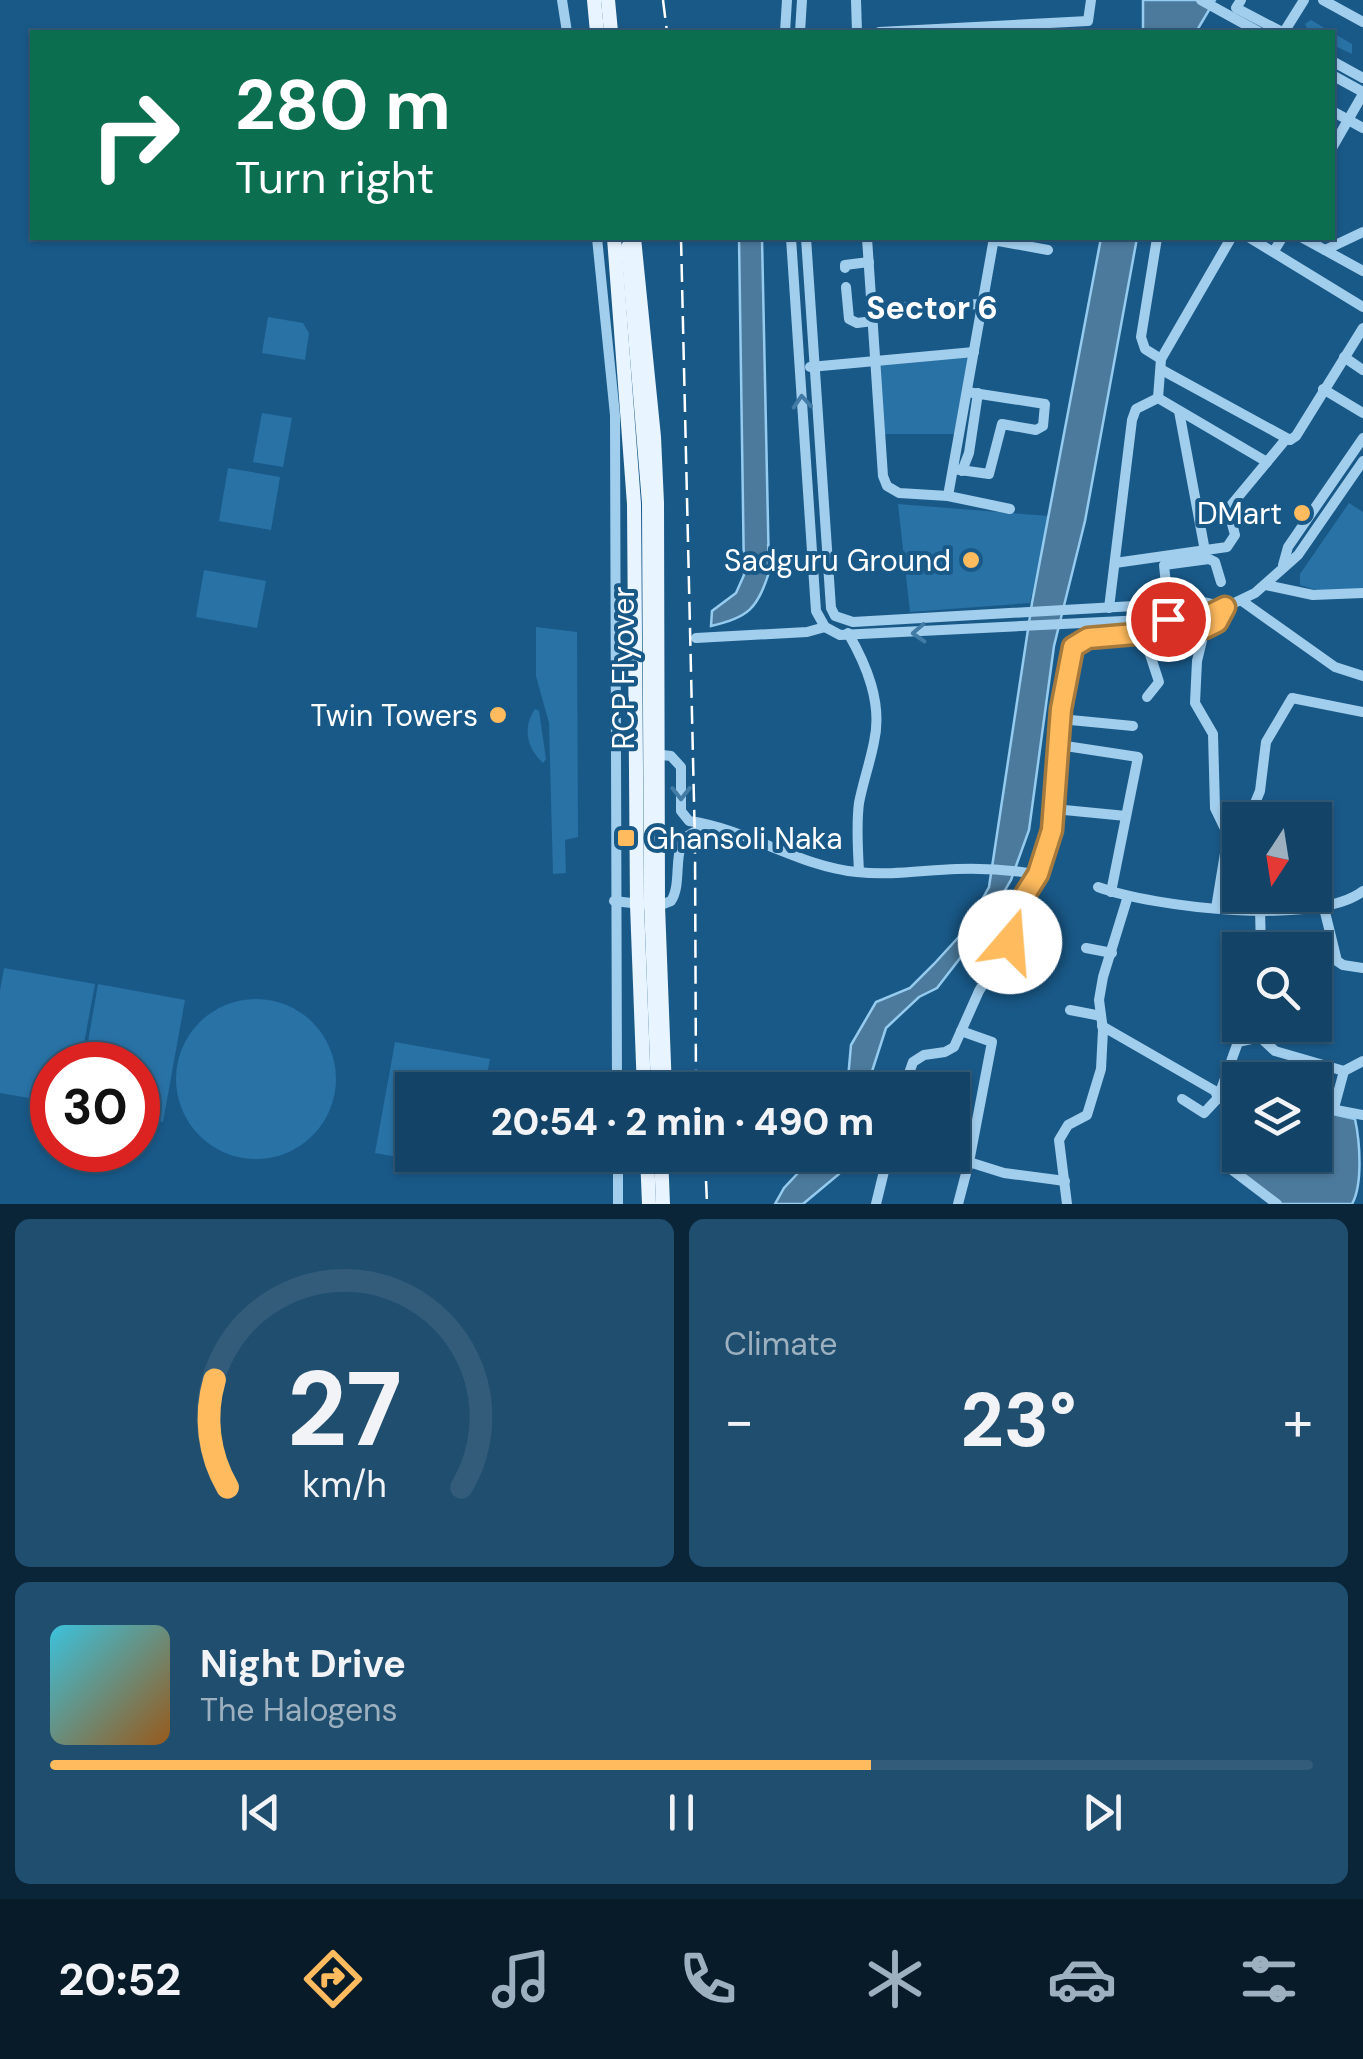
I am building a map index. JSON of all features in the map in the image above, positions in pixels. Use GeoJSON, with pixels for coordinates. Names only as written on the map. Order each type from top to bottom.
{"type":"FeatureCollection","features":[{"type":"Feature","properties":{"kind":"main road"},"geometry":{"type":"LineString","coordinates":[[594,0],[597,30]]}},
{"type":"Feature","properties":{"kind":"main road"},"geometry":{"type":"LineString","coordinates":[[608,0],[612,30]]}},
{"type":"Feature","properties":{"kind":"main road"},"geometry":{"type":"LineString","coordinates":[[624,241],[634,504],[636,905],[653,1072]]}},
{"type":"Feature","properties":{"kind":"main road"},"geometry":{"type":"LineString","coordinates":[[624,241],[654,438],[658,754],[655,1072]]}},
{"type":"Feature","properties":{"kind":"main road","name":"RCP Flyover"},"geometry":{"type":"LineString","coordinates":[[624,241],[642,504],[644,902],[654,1072]]}},
{"type":"Feature","properties":{"kind":"main road"},"geometry":{"type":"LineString","coordinates":[[658,1172],[659,1204]]}},
{"type":"Feature","properties":{"kind":"street"},"geometry":{"type":"LineString","coordinates":[[562,0],[567,30]]}},
{"type":"Feature","properties":{"kind":"street"},"geometry":{"type":"LineString","coordinates":[[785,30],[787,0]]}},
{"type":"Feature","properties":{"kind":"street"},"geometry":{"type":"LineString","coordinates":[[800,30],[802,0]]}},
{"type":"Feature","properties":{"kind":"street"},"geometry":{"type":"LineString","coordinates":[[856,0],[858,30]]}},
{"type":"Feature","properties":{"kind":"street"},"geometry":{"type":"LineString","coordinates":[[917,30],[1088,21],[1091,0]]}},
{"type":"Feature","properties":{"kind":"street"},"geometry":{"type":"LineString","coordinates":[[1201,0],[1251,30]]}},
{"type":"Feature","properties":{"kind":"street"},"geometry":{"type":"LineString","coordinates":[[1242,0],[1236,8],[1279,30]]}},
{"type":"Feature","properties":{"kind":"street"},"geometry":{"type":"LineString","coordinates":[[1284,30],[1304,0]]}},
{"type":"Feature","properties":{"kind":"street"},"geometry":{"type":"LineString","coordinates":[[1323,0],[1363,22]]}},
{"type":"Feature","properties":{"kind":"street"},"geometry":{"type":"LineString","coordinates":[[1335,63],[1362,86]]}},
{"type":"Feature","properties":{"kind":"street"},"geometry":{"type":"LineString","coordinates":[[1335,75],[1362,86]]}},
{"type":"Feature","properties":{"kind":"street"},"geometry":{"type":"LineString","coordinates":[[1362,86],[1338,116],[1363,128]]}},
{"type":"Feature","properties":{"kind":"street"},"geometry":{"type":"LineString","coordinates":[[1325,250],[1363,232]]}},
{"type":"Feature","properties":{"kind":"street"},"geometry":{"type":"LineString","coordinates":[[597,240],[615,415],[617,1072]]}},
{"type":"Feature","properties":{"kind":"street"},"geometry":{"type":"LineString","coordinates":[[790,240],[816,611],[825,627],[848,637],[858,647],[876,704],[877,723],[857,817],[858,872]]}},
{"type":"Feature","properties":{"kind":"street"},"geometry":{"type":"LineString","coordinates":[[806,240],[831,608],[835,616],[848,622],[1204,602],[1225,607]]}},
{"type":"Feature","properties":{"kind":"street"},"geometry":{"type":"LineString","coordinates":[[867,240],[883,476],[887,486],[899,493],[948,496],[1010,509]]}},
{"type":"Feature","properties":{"kind":"street"},"geometry":{"type":"LineString","coordinates":[[948,496],[972,393],[974,352],[994,240]]}},
{"type":"Feature","properties":{"kind":"street"},"geometry":{"type":"LineString","coordinates":[[999,240],[1048,250]]}},
{"type":"Feature","properties":{"kind":"street"},"geometry":{"type":"LineString","coordinates":[[1157,240],[1140,338],[1145,349],[1162,364],[1286,439]]}},
{"type":"Feature","properties":{"kind":"street"},"geometry":{"type":"LineString","coordinates":[[1158,398],[1162,364],[1230,240]]}},
{"type":"Feature","properties":{"kind":"street"},"geometry":{"type":"LineString","coordinates":[[1254,240],[1363,307]]}},
{"type":"Feature","properties":{"kind":"street"},"geometry":{"type":"LineString","coordinates":[[1274,251],[1281,240]]}},
{"type":"Feature","properties":{"kind":"street"},"geometry":{"type":"LineString","coordinates":[[1306,240],[1363,271]]}},
{"type":"Feature","properties":{"kind":"street"},"geometry":{"type":"LineString","coordinates":[[844,268],[869,262]]}},
{"type":"Feature","properties":{"kind":"street"},"geometry":{"type":"LineString","coordinates":[[862,290],[846,289],[852,321],[873,321]]}},
{"type":"Feature","properties":{"kind":"street"},"geometry":{"type":"LineString","coordinates":[[903,307],[982,304]]}},
{"type":"Feature","properties":{"kind":"street"},"geometry":{"type":"LineString","coordinates":[[1115,564],[1227,547],[1234,529],[1228,510],[1286,439],[1296,436],[1363,328]]}},
{"type":"Feature","properties":{"kind":"street"},"geometry":{"type":"LineString","coordinates":[[800,368],[974,352]]}},
{"type":"Feature","properties":{"kind":"street"},"geometry":{"type":"LineString","coordinates":[[1344,357],[1363,370]]}},
{"type":"Feature","properties":{"kind":"street"},"geometry":{"type":"LineString","coordinates":[[1323,389],[1363,413]]}},
{"type":"Feature","properties":{"kind":"street"},"geometry":{"type":"LineString","coordinates":[[957,470],[984,475],[992,472],[1002,424],[1036,430],[1043,426],[1046,404],[972,393]]}},
{"type":"Feature","properties":{"kind":"street"},"geometry":{"type":"LineString","coordinates":[[1158,398],[1267,462]]}},
{"type":"Feature","properties":{"kind":"street"},"geometry":{"type":"LineString","coordinates":[[1108,608],[1132,420],[1136,409],[1158,398]]}},
{"type":"Feature","properties":{"kind":"street"},"geometry":{"type":"LineString","coordinates":[[1179,411],[1205,551]]}},
{"type":"Feature","properties":{"kind":"street"},"geometry":{"type":"LineString","coordinates":[[1282,566],[1288,547],[1363,438]]}},
{"type":"Feature","properties":{"kind":"street"},"geometry":{"type":"LineString","coordinates":[[848,637],[1205,617],[1242,601],[1266,585],[1298,554],[1363,461]]}},
{"type":"Feature","properties":{"kind":"street"},"geometry":{"type":"LineString","coordinates":[[1115,587],[1116,575],[1122,568],[1209,559],[1215,562],[1221,582]]}},
{"type":"Feature","properties":{"kind":"street"},"geometry":{"type":"LineString","coordinates":[[1164,565],[1168,604]]}},
{"type":"Feature","properties":{"kind":"street"},"geometry":{"type":"LineString","coordinates":[[1266,585],[1312,594],[1363,593]]}},
{"type":"Feature","properties":{"kind":"street"},"geometry":{"type":"LineString","coordinates":[[1242,601],[1342,672],[1363,676]]}},
{"type":"Feature","properties":{"kind":"street"},"geometry":{"type":"LineString","coordinates":[[909,1072],[913,1062],[924,1055],[951,1050],[979,991],[1010,942],[1026,893],[1040,875],[1052,830],[1060,718],[1073,647],[1088,638],[1205,628],[1217,622],[1225,607]]}},
{"type":"Feature","properties":{"kind":"street"},"geometry":{"type":"LineString","coordinates":[[1092,609],[1092,623]]}},
{"type":"Feature","properties":{"kind":"street"},"geometry":{"type":"LineString","coordinates":[[848,622],[848,637]]}},
{"type":"Feature","properties":{"kind":"street"},"geometry":{"type":"LineString","coordinates":[[696,638],[807,632],[825,627]]}},
{"type":"Feature","properties":{"kind":"street"},"geometry":{"type":"LineString","coordinates":[[1205,628],[1196,661],[1195,703],[1213,734],[1215,808],[1222,823]]}},
{"type":"Feature","properties":{"kind":"street"},"geometry":{"type":"LineString","coordinates":[[1143,633],[1159,682],[1147,696]]}},
{"type":"Feature","properties":{"kind":"street"},"geometry":{"type":"LineString","coordinates":[[1255,802],[1266,742],[1292,698],[1363,712]]}},
{"type":"Feature","properties":{"kind":"street"},"geometry":{"type":"LineString","coordinates":[[1060,718],[1133,726]]}},
{"type":"Feature","properties":{"kind":"street"},"geometry":{"type":"LineString","coordinates":[[1058,744],[1138,756],[1111,892]]}},
{"type":"Feature","properties":{"kind":"street"},"geometry":{"type":"LineString","coordinates":[[637,753],[671,756],[680,766],[681,812],[685,818],[724,826],[818,863],[858,872],[986,870],[1040,875]]}},
{"type":"Feature","properties":{"kind":"street"},"geometry":{"type":"LineString","coordinates":[[1054,809],[1126,816]]}},
{"type":"Feature","properties":{"kind":"street"},"geometry":{"type":"LineString","coordinates":[[614,901],[658,906],[672,901],[684,838],[697,832],[732,832]]}},
{"type":"Feature","properties":{"kind":"street"},"geometry":{"type":"LineString","coordinates":[[1216,908],[1222,872]]}},
{"type":"Feature","properties":{"kind":"street"},"geometry":{"type":"LineString","coordinates":[[1098,887],[1179,907],[1222,908]]}},
{"type":"Feature","properties":{"kind":"street"},"geometry":{"type":"LineString","coordinates":[[1332,905],[1363,891]]}},
{"type":"Feature","properties":{"kind":"street"},"geometry":{"type":"LineString","coordinates":[[1067,1204],[1059,1140],[1068,1126],[1087,1115],[1102,1069],[1098,1000],[1128,896]]}},
{"type":"Feature","properties":{"kind":"street"},"geometry":{"type":"LineString","coordinates":[[1325,912],[1337,961],[1363,968]]}},
{"type":"Feature","properties":{"kind":"street"},"geometry":{"type":"LineString","coordinates":[[1086,948],[1112,953]]}},
{"type":"Feature","properties":{"kind":"street"},"geometry":{"type":"LineString","coordinates":[[1070,1010],[1101,1021],[1222,1097]]}},
{"type":"Feature","properties":{"kind":"street"},"geometry":{"type":"LineString","coordinates":[[961,1031],[992,1042],[970,1162],[1004,1173],[1065,1180]]}},
{"type":"Feature","properties":{"kind":"street"},"geometry":{"type":"LineString","coordinates":[[1182,1098],[1204,1113],[1217,1095],[1238,1042]]}},
{"type":"Feature","properties":{"kind":"street"},"geometry":{"type":"LineString","coordinates":[[1269,1042],[1275,1050],[1344,1071]]}},
{"type":"Feature","properties":{"kind":"street"},"geometry":{"type":"LineString","coordinates":[[1363,1060],[1344,1071],[1334,1108],[1363,1114]]}},
{"type":"Feature","properties":{"kind":"street"},"geometry":{"type":"LineString","coordinates":[[618,1172],[618,1204]]}},
{"type":"Feature","properties":{"kind":"street"},"geometry":{"type":"LineString","coordinates":[[876,1204],[884,1172]]}},
{"type":"Feature","properties":{"kind":"street"},"geometry":{"type":"LineString","coordinates":[[958,1204],[967,1172]]}},
{"type":"Feature","properties":{"kind":"street"},"geometry":{"type":"LineString","coordinates":[[1235,1172],[1277,1204]]}},
{"type":"Feature","properties":{"kind":"shaded area"},"geometry":{"type":"Polygon","coordinates":[[[1143,0],[1215,0],[1197,30],[1143,30],[1143,0]]]}},
{"type":"Feature","properties":{"kind":"shaded area"},"geometry":{"type":"Polygon","coordinates":[[[1311,20],[1328,30],[1308,30],[1305,24],[1311,20]]]}},
{"type":"Feature","properties":{"kind":"shaded area"},"geometry":{"type":"Polygon","coordinates":[[[1335,34],[1352,44],[1352,54],[1335,46],[1335,34]]]}},
{"type":"Feature","properties":{"kind":"shaded area"},"geometry":{"type":"Polygon","coordinates":[[[739,240],[762,240],[769,572],[749,610],[711,626],[712,611],[736,593],[744,575],[739,240]]]}},
{"type":"Feature","properties":{"kind":"shaded area"},"geometry":{"type":"Polygon","coordinates":[[[1101,240],[1137,240],[1085,521],[1054,646],[1029,830],[1011,880],[981,931],[937,988],[919,997],[886,1028],[872,1072],[849,1072],[851,1045],[876,1002],[910,988],[934,964],[965,930],[989,887],[1032,603],[1101,240]]]}},
{"type":"Feature","properties":{"kind":"shaded area"},"geometry":{"type":"Polygon","coordinates":[[[268,317],[303,323],[309,333],[305,360],[262,353],[268,317]]]}},
{"type":"Feature","properties":{"kind":"shaded area"},"geometry":{"type":"Polygon","coordinates":[[[973,355],[960,434],[885,434],[879,364],[973,355]]]}},
{"type":"Feature","properties":{"kind":"shaded area"},"geometry":{"type":"Polygon","coordinates":[[[262,413],[292,418],[283,467],[253,462],[262,413]]]}},
{"type":"Feature","properties":{"kind":"shaded area"},"geometry":{"type":"Polygon","coordinates":[[[228,468],[280,477],[271,530],[219,521],[228,468]]]}},
{"type":"Feature","properties":{"kind":"shaded area"},"geometry":{"type":"Polygon","coordinates":[[[1349,503],[1363,512],[1363,588],[1323,592],[1300,585],[1300,574],[1349,503]]]}},
{"type":"Feature","properties":{"kind":"shaded area","name":"Sadguru Ground"},"geometry":{"type":"Polygon","coordinates":[[[898,504],[1049,516],[1030,603],[910,612],[898,504]]]}},
{"type":"Feature","properties":{"kind":"shaded area"},"geometry":{"type":"Polygon","coordinates":[[[204,570],[266,581],[257,628],[196,617],[204,570]]]}},
{"type":"Feature","properties":{"kind":"shaded area"},"geometry":{"type":"Polygon","coordinates":[[[536,627],[577,632],[578,837],[565,840],[566,873],[553,874],[549,723],[536,676],[536,627]]]}},
{"type":"Feature","properties":{"kind":"shaded area"},"geometry":{"type":"Polygon","coordinates":[[[535,709],[539,711],[546,759],[543,763],[528,737],[535,709]]]}},
{"type":"Feature","properties":{"kind":"shaded area"},"geometry":{"type":"Polygon","coordinates":[[[4,968],[95,984],[84,1042],[30,1042],[30,1098],[0,1093],[0,991],[4,968]]]}},
{"type":"Feature","properties":{"kind":"shaded area"},"geometry":{"type":"Polygon","coordinates":[[[98,984],[185,1000],[163,1122],[160,1042],[88,1042],[98,984]]]}},
{"type":"Feature","properties":{"kind":"shaded area"},"geometry":{"type":"Polygon","coordinates":[[[256,999],[286,1006],[312,1023],[329,1049],[336,1079],[329,1109],[312,1135],[286,1152],[256,1159],[226,1152],[200,1135],[183,1109],[176,1079],[183,1049],[200,1023],[226,1006],[256,999]]]}},
{"type":"Feature","properties":{"kind":"shaded area"},"geometry":{"type":"Polygon","coordinates":[[[395,1042],[490,1059],[487,1072],[395,1072],[395,1157],[375,1153],[395,1042]]]}},
{"type":"Feature","properties":{"kind":"shaded area"},"geometry":{"type":"Polygon","coordinates":[[[1332,1114],[1355,1119],[1359,1174],[1352,1204],[1280,1204],[1239,1172],[1332,1172],[1332,1114]]]}},
{"type":"Feature","properties":{"kind":"shaded area"},"geometry":{"type":"Polygon","coordinates":[[[799,1172],[840,1172],[803,1204],[775,1204],[799,1172]]]}},
{"type":"Feature","properties":{"kind":"waterway"},"geometry":{"type":"LineString","coordinates":[[768,545],[773,568]]}},
{"type":"Feature","properties":{"kind":"railway"},"geometry":{"type":"LineString","coordinates":[[663,0],[667,30]]}},
{"type":"Feature","properties":{"kind":"railway"},"geometry":{"type":"LineString","coordinates":[[681,240],[695,845],[696,1072]]}},
{"type":"Feature","properties":{"kind":"railway"},"geometry":{"type":"LineString","coordinates":[[706,1172],[707,1204]]}},
{"type":"Feature","properties":{"kind":"place","name":"DMart"},"geometry":{"type":"Point","coordinates":[1302,513]}},
{"type":"Feature","properties":{"kind":"place","name":"Sadguru Ground"},"geometry":{"type":"Point","coordinates":[971,560]}},
{"type":"Feature","properties":{"kind":"place","name":"Twin Towers"},"geometry":{"type":"Point","coordinates":[498,715]}},
{"type":"Feature","properties":{"kind":"place","name":"Ghansoli Naka"},"geometry":{"type":"Point","coordinates":[626,838]}},
{"type":"Feature","properties":{"kind":"district","name":"Sector 6"},"geometry":{"type":"Point","coordinates":[932,308]}},
{"type":"Feature","properties":{"kind":"route"},"geometry":{"type":"LineString","coordinates":[[1010,942],[1052,830],[1061,709],[1073,647],[1088,638],[1205,628],[1217,622],[1225,607],[1205,617],[1168,619]]}}]}
